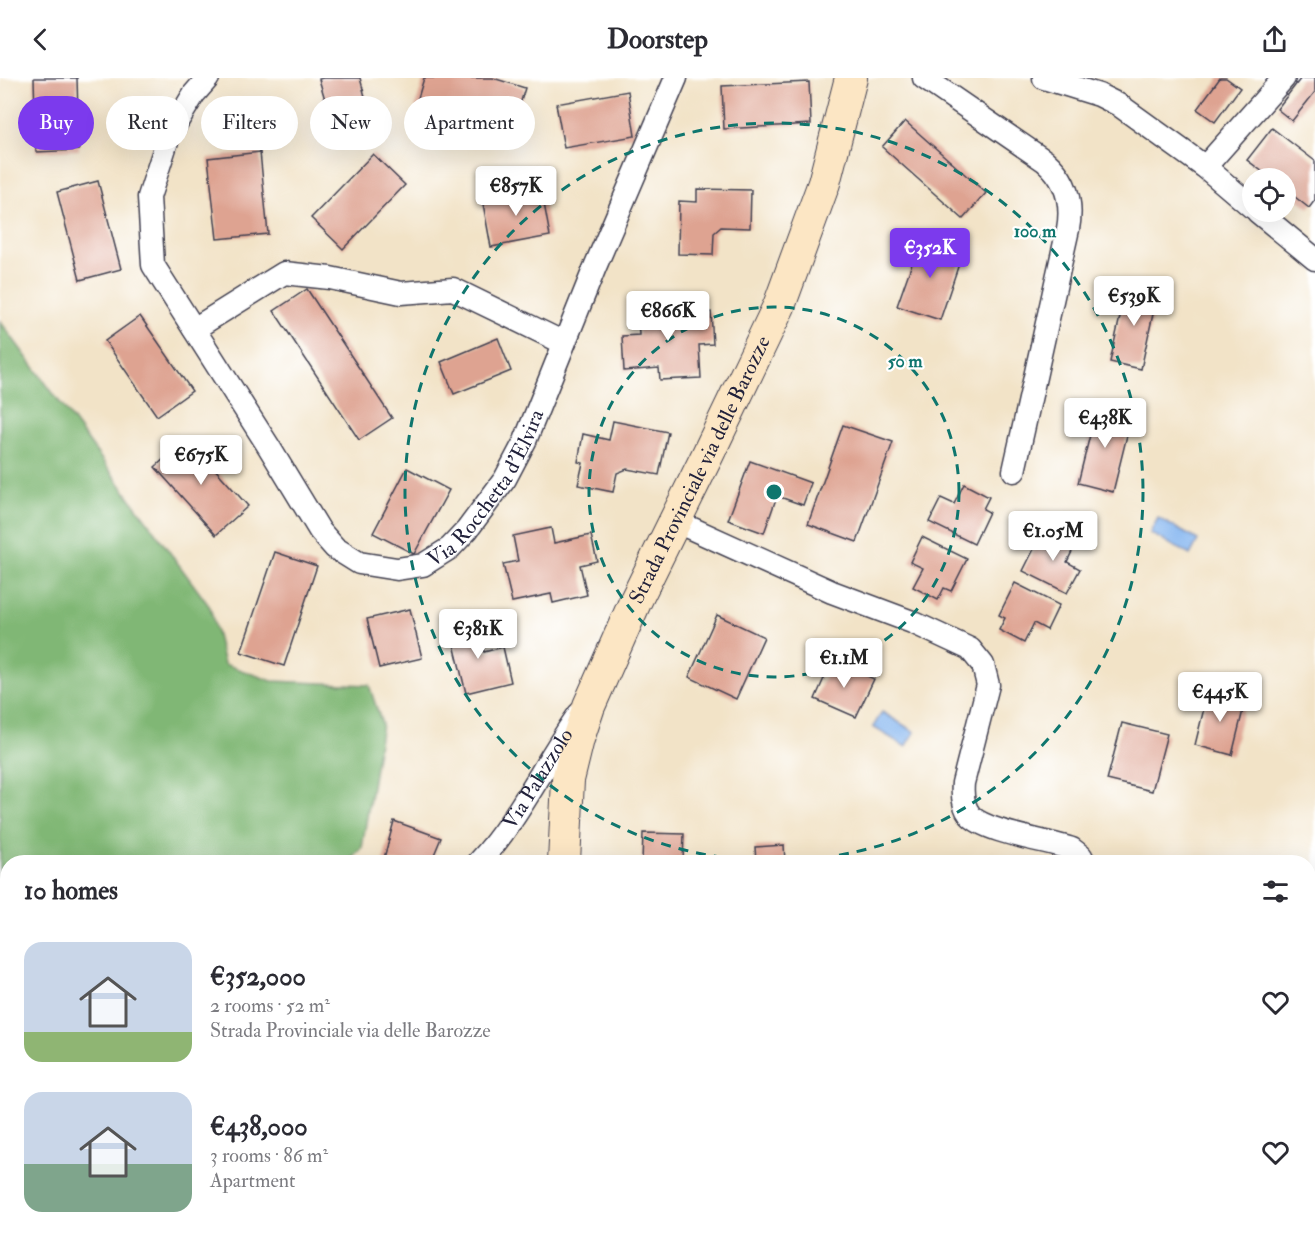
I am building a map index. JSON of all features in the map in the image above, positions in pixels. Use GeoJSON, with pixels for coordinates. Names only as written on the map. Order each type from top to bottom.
{"type":"FeatureCollection","features":[{"type":"Feature","properties":{"kind":"main road","name":"Strada Provinciale via delle Barozze"},"geometry":{"type":"LineString","coordinates":[[564,855],[568,780],[578,739],[594,694],[635,602],[778,306],[824,183],[851,78]]}},
{"type":"Feature","properties":{"kind":"street","name":"Via Rocchetta d'Elvira"},"geometry":{"type":"LineString","coordinates":[[208,78],[194,94],[169,135],[149,197],[153,265],[320,531],[335,548],[350,559],[372,567],[397,569],[423,565],[439,556],[467,530],[496,492],[519,454],[676,78]]}},
{"type":"Feature","properties":{"kind":"street"},"geometry":{"type":"LineString","coordinates":[[924,78],[1045,161],[1057,172],[1069,199],[1068,230],[1014,471]]}},
{"type":"Feature","properties":{"kind":"street"},"geometry":{"type":"LineString","coordinates":[[1044,78],[1110,100],[1141,119],[1205,167],[1242,198]]}},
{"type":"Feature","properties":{"kind":"street"},"geometry":{"type":"LineString","coordinates":[[1205,167],[1284,78]]}},
{"type":"Feature","properties":{"kind":"street"},"geometry":{"type":"LineString","coordinates":[[1270,222],[1315,259]]}},
{"type":"Feature","properties":{"kind":"street"},"geometry":{"type":"LineString","coordinates":[[194,329],[284,273],[330,278],[401,293],[453,289],[564,343]]}},
{"type":"Feature","properties":{"kind":"street"},"geometry":{"type":"LineString","coordinates":[[675,521],[832,592],[912,622],[970,650],[983,665],[988,685],[963,783],[962,796],[968,813],[987,826],[1072,849],[1081,855]]}},
{"type":"Feature","properties":{"kind":"street","name":"Via Palazzolo"},"geometry":{"type":"LineString","coordinates":[[484,855],[505,830],[559,742],[594,694]]}},
{"type":"Feature","properties":{"kind":"green space"},"geometry":{"type":"Polygon","coordinates":[[[0,321],[210,607],[224,664],[272,681],[369,685],[382,724],[362,848],[356,855],[0,855],[0,321]]]}},
{"type":"Feature","properties":{"kind":"water"},"geometry":{"type":"Polygon","coordinates":[[[1158,518],[1198,540],[1190,555],[1150,533],[1158,518]]]}},
{"type":"Feature","properties":{"kind":"water"},"geometry":{"type":"Polygon","coordinates":[[[882,712],[915,732],[906,747],[873,727],[882,712]]]}},
{"type":"Feature","properties":{"kind":"building"},"geometry":{"type":"Polygon","coordinates":[[[34,78],[77,78],[78,96],[34,96],[34,78]]]}},
{"type":"Feature","properties":{"kind":"building"},"geometry":{"type":"Polygon","coordinates":[[[360,78],[365,96],[324,96],[319,79],[360,78]]]}},
{"type":"Feature","properties":{"kind":"building"},"geometry":{"type":"Polygon","coordinates":[[[424,78],[493,78],[525,88],[523,96],[419,96],[424,78]]]}},
{"type":"Feature","properties":{"kind":"building"},"geometry":{"type":"Polygon","coordinates":[[[1220,78],[1226,78],[1240,88],[1215,122],[1197,109],[1220,78]]]}},
{"type":"Feature","properties":{"kind":"building"},"geometry":{"type":"Polygon","coordinates":[[[1301,78],[1315,78],[1315,92],[1292,121],[1277,109],[1301,78]]]}},
{"type":"Feature","properties":{"kind":"building"},"geometry":{"type":"Polygon","coordinates":[[[809,82],[811,124],[724,129],[722,86],[809,82]]]}},
{"type":"Feature","properties":{"kind":"building"},"geometry":{"type":"Polygon","coordinates":[[[628,91],[635,136],[564,148],[556,104],[628,91]]]}},
{"type":"Feature","properties":{"kind":"building"},"geometry":{"type":"Polygon","coordinates":[[[905,121],[986,193],[963,219],[882,147],[905,121]]]}},
{"type":"Feature","properties":{"kind":"building"},"geometry":{"type":"Polygon","coordinates":[[[1272,128],[1315,161],[1315,200],[1309,208],[1296,198],[1296,168],[1258,168],[1247,160],[1272,128]]]}},
{"type":"Feature","properties":{"kind":"building"},"geometry":{"type":"Polygon","coordinates":[[[36,150],[79,150],[36,152],[36,150]]]}},
{"type":"Feature","properties":{"kind":"building"},"geometry":{"type":"Polygon","coordinates":[[[260,152],[268,234],[217,239],[208,158],[260,152]]]}},
{"type":"Feature","properties":{"kind":"building"},"geometry":{"type":"Polygon","coordinates":[[[373,154],[405,185],[343,249],[311,218],[373,154]]]}},
{"type":"Feature","properties":{"kind":"building"},"geometry":{"type":"Polygon","coordinates":[[[98,181],[121,269],[80,280],[57,192],[98,181]]]}},
{"type":"Feature","properties":{"kind":"building"},"geometry":{"type":"Polygon","coordinates":[[[541,187],[550,236],[491,247],[482,198],[541,187]]]}},
{"type":"Feature","properties":{"kind":"building"},"geometry":{"type":"Polygon","coordinates":[[[697,189],[751,190],[750,228],[721,227],[714,233],[713,255],[678,254],[679,201],[697,202],[697,189]]]}},
{"type":"Feature","properties":{"kind":"building"},"geometry":{"type":"Polygon","coordinates":[[[921,238],[963,252],[940,320],[897,306],[921,238]]]}},
{"type":"Feature","properties":{"kind":"building"},"geometry":{"type":"Polygon","coordinates":[[[1127,285],[1158,291],[1141,369],[1110,362],[1127,285]]]}},
{"type":"Feature","properties":{"kind":"building"},"geometry":{"type":"Polygon","coordinates":[[[307,289],[392,418],[359,440],[274,311],[307,289]]]}},
{"type":"Feature","properties":{"kind":"building"},"geometry":{"type":"Polygon","coordinates":[[[667,302],[668,315],[711,312],[713,344],[699,345],[701,378],[660,380],[659,368],[624,371],[622,336],[639,335],[637,303],[667,302]]]}},
{"type":"Feature","properties":{"kind":"building"},"geometry":{"type":"Polygon","coordinates":[[[140,316],[192,391],[157,416],[105,341],[140,316]]]}},
{"type":"Feature","properties":{"kind":"building"},"geometry":{"type":"Polygon","coordinates":[[[498,338],[511,371],[454,394],[441,362],[498,338]]]}},
{"type":"Feature","properties":{"kind":"building"},"geometry":{"type":"Polygon","coordinates":[[[1097,407],[1132,415],[1113,492],[1078,483],[1097,407]]]}},
{"type":"Feature","properties":{"kind":"building"},"geometry":{"type":"Polygon","coordinates":[[[613,421],[668,432],[659,475],[627,469],[617,473],[613,492],[578,485],[583,463],[578,462],[583,434],[609,440],[613,421]]]}},
{"type":"Feature","properties":{"kind":"building"},"geometry":{"type":"Polygon","coordinates":[[[843,425],[893,442],[857,542],[808,524],[843,425]]]}},
{"type":"Feature","properties":{"kind":"building"},"geometry":{"type":"Polygon","coordinates":[[[187,438],[248,506],[216,535],[155,467],[187,438]]]}},
{"type":"Feature","properties":{"kind":"building"},"geometry":{"type":"Polygon","coordinates":[[[750,461],[811,483],[803,505],[777,496],[764,533],[728,520],[750,461]]]}},
{"type":"Feature","properties":{"kind":"building"},"geometry":{"type":"Polygon","coordinates":[[[407,468],[449,490],[414,554],[373,533],[407,468]]]}},
{"type":"Feature","properties":{"kind":"building"},"geometry":{"type":"Polygon","coordinates":[[[964,484],[989,497],[983,509],[989,512],[974,544],[929,522],[941,498],[954,504],[964,484]]]}},
{"type":"Feature","properties":{"kind":"building"},"geometry":{"type":"Polygon","coordinates":[[[551,528],[554,543],[591,535],[597,561],[580,565],[587,595],[553,603],[551,594],[512,602],[503,564],[518,561],[513,536],[551,528]]]}},
{"type":"Feature","properties":{"kind":"building"},"geometry":{"type":"Polygon","coordinates":[[[1051,530],[1076,543],[1067,562],[1080,569],[1067,593],[1023,571],[1039,539],[1045,542],[1051,530]]]}},
{"type":"Feature","properties":{"kind":"building"},"geometry":{"type":"Polygon","coordinates":[[[922,537],[967,559],[951,591],[944,588],[938,600],[913,587],[923,568],[910,562],[922,537]]]}},
{"type":"Feature","properties":{"kind":"building"},"geometry":{"type":"Polygon","coordinates":[[[275,552],[317,566],[284,666],[241,652],[275,552]]]}},
{"type":"Feature","properties":{"kind":"building"},"geometry":{"type":"Polygon","coordinates":[[[1015,583],[1059,605],[1047,630],[1034,623],[1024,643],[999,630],[1005,618],[999,615],[1015,583]]]}},
{"type":"Feature","properties":{"kind":"building"},"geometry":{"type":"Polygon","coordinates":[[[410,609],[422,658],[379,668],[367,619],[410,609]]]}},
{"type":"Feature","properties":{"kind":"building"},"geometry":{"type":"Polygon","coordinates":[[[717,615],[764,637],[736,699],[689,677],[717,615]]]}},
{"type":"Feature","properties":{"kind":"building"},"geometry":{"type":"Polygon","coordinates":[[[476,621],[484,652],[503,647],[511,682],[466,693],[450,628],[476,621]]]}},
{"type":"Feature","properties":{"kind":"building"},"geometry":{"type":"Polygon","coordinates":[[[832,660],[874,679],[856,717],[815,699],[832,660]]]}},
{"type":"Feature","properties":{"kind":"building"},"geometry":{"type":"Polygon","coordinates":[[[1208,692],[1245,702],[1232,755],[1195,745],[1208,692]]]}},
{"type":"Feature","properties":{"kind":"building"},"geometry":{"type":"Polygon","coordinates":[[[1122,723],[1167,734],[1152,791],[1107,780],[1122,723]]]}},
{"type":"Feature","properties":{"kind":"building"},"geometry":{"type":"Polygon","coordinates":[[[394,821],[441,838],[434,855],[385,855],[394,821]]]}},
{"type":"Feature","properties":{"kind":"building"},"geometry":{"type":"Polygon","coordinates":[[[643,833],[684,834],[683,855],[642,855],[643,833]]]}},
{"type":"Feature","properties":{"kind":"building"},"geometry":{"type":"Polygon","coordinates":[[[784,845],[785,855],[756,855],[755,847],[784,845]]]}}]}
